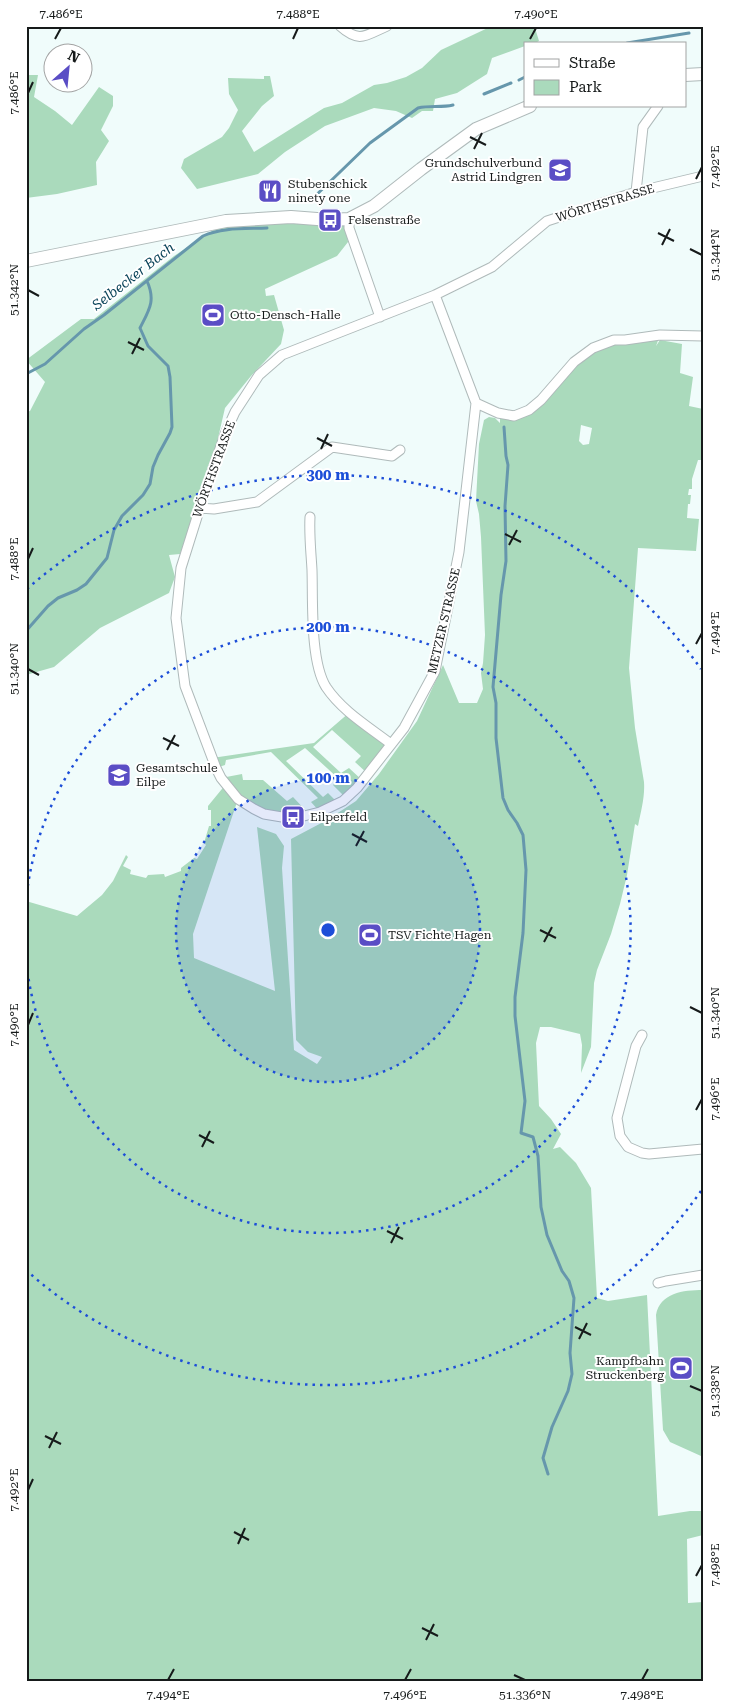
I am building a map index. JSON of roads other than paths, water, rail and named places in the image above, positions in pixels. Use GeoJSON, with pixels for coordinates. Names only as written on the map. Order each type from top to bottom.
{"type":"FeatureCollection","features":[{"type":"Feature","properties":{"kind":"main road"},"geometry":{"type":"LineString","coordinates":[[686,75],[703,74]]}},
{"type":"Feature","properties":{"kind":"main road"},"geometry":{"type":"LineString","coordinates":[[26,261],[226,221],[291,217],[330,220],[349,219],[374,206],[476,129],[525,108]]}},
{"type":"Feature","properties":{"kind":"street"},"geometry":{"type":"LineString","coordinates":[[340,26],[349,34],[358,37],[387,26]]}},
{"type":"Feature","properties":{"kind":"street"},"geometry":{"type":"LineString","coordinates":[[636,192],[643,127],[657,108]]}},
{"type":"Feature","properties":{"kind":"street","name":"WÖRTHSTRASSE"},"geometry":{"type":"LineString","coordinates":[[391,744],[357,788],[342,801],[320,812],[300,817],[274,816],[254,809],[232,793],[216,768],[185,686],[176,618],[181,568],[199,508],[225,434],[235,412],[259,375],[282,355],[435,295],[492,266],[547,221],[636,192],[703,176]]}},
{"type":"Feature","properties":{"kind":"street"},"geometry":{"type":"LineString","coordinates":[[349,219],[349,228],[380,317]]}},
{"type":"Feature","properties":{"kind":"street","name":"METZER STRASSE"},"geometry":{"type":"LineString","coordinates":[[391,744],[404,728],[435,672],[459,552],[476,403],[435,295]]}},
{"type":"Feature","properties":{"kind":"street"},"geometry":{"type":"LineString","coordinates":[[476,403],[498,413],[514,416],[529,410],[541,400],[574,362],[593,348],[614,340],[660,335],[703,336]]}},
{"type":"Feature","properties":{"kind":"street"},"geometry":{"type":"LineString","coordinates":[[199,508],[214,509],[257,502],[332,447],[392,456],[400,450]]}},
{"type":"Feature","properties":{"kind":"street"},"geometry":{"type":"LineString","coordinates":[[310,517],[313,619],[318,671],[336,699],[362,723],[391,744]]}},
{"type":"Feature","properties":{"kind":"street"},"geometry":{"type":"LineString","coordinates":[[642,1035],[636,1046],[617,1118],[620,1136],[628,1147],[642,1153],[703,1149]]}},
{"type":"Feature","properties":{"kind":"street"},"geometry":{"type":"LineString","coordinates":[[658,1284],[703,1275]]}},
{"type":"Feature","properties":{"kind":"waterway","name":"Selbecker Bach"},"geometry":{"type":"LineString","coordinates":[[633,42],[689,33]]}},
{"type":"Feature","properties":{"kind":"waterway","name":"Selbecker Bach"},"geometry":{"type":"LineString","coordinates":[[519,80],[524,78]]}},
{"type":"Feature","properties":{"kind":"waterway","name":"Selbecker Bach"},"geometry":{"type":"LineString","coordinates":[[484,94],[511,83]]}},
{"type":"Feature","properties":{"kind":"waterway","name":"Selbecker Bach"},"geometry":{"type":"LineString","coordinates":[[310,201],[370,143],[418,108],[453,105]]}},
{"type":"Feature","properties":{"kind":"waterway","name":"Selbecker Bach"},"geometry":{"type":"LineString","coordinates":[[26,374],[45,364],[84,329],[203,236],[218,231],[267,228]]}},
{"type":"Feature","properties":{"kind":"waterway"},"geometry":{"type":"LineString","coordinates":[[26,631],[48,606],[58,598],[86,584],[107,558],[114,530],[122,516],[143,495],[150,484],[153,467],[170,433],[172,427],[168,366],[148,346],[140,328],[149,310],[151,300],[147,281]]}},
{"type":"Feature","properties":{"kind":"waterway"},"geometry":{"type":"LineString","coordinates":[[504,427],[508,465],[505,506],[506,561],[493,687],[496,703],[496,738],[503,798],[523,835],[526,870],[523,933],[515,997],[515,1016],[525,1101],[521,1133],[533,1137],[538,1156],[541,1207],[547,1235],[562,1271],[569,1281],[574,1298],[570,1353],[572,1374],[568,1391],[552,1427],[543,1458],[548,1474]]}},
{"type":"Feature","properties":{"kind":"place","name":"Grundschulverbund Astrid Lindgren"},"geometry":{"type":"Point","coordinates":[560,170]}},
{"type":"Feature","properties":{"kind":"place","name":"Stubenschick ninety one"},"geometry":{"type":"Point","coordinates":[270,191]}},
{"type":"Feature","properties":{"kind":"place","name":"Felsenstraße"},"geometry":{"type":"Point","coordinates":[330,220]}},
{"type":"Feature","properties":{"kind":"place","name":"Otto-Densch-Halle"},"geometry":{"type":"Point","coordinates":[213,315]}},
{"type":"Feature","properties":{"kind":"place","name":"Gesamtschule Eilpe"},"geometry":{"type":"Point","coordinates":[119,775]}},
{"type":"Feature","properties":{"kind":"place","name":"Eilperfeld"},"geometry":{"type":"Point","coordinates":[293,817]}},
{"type":"Feature","properties":{"kind":"place","name":"TSV Fichte Hagen"},"geometry":{"type":"Point","coordinates":[370,935]}},
{"type":"Feature","properties":{"kind":"place","name":"Kampfbahn Struckenberg"},"geometry":{"type":"Point","coordinates":[681,1368]}}]}
